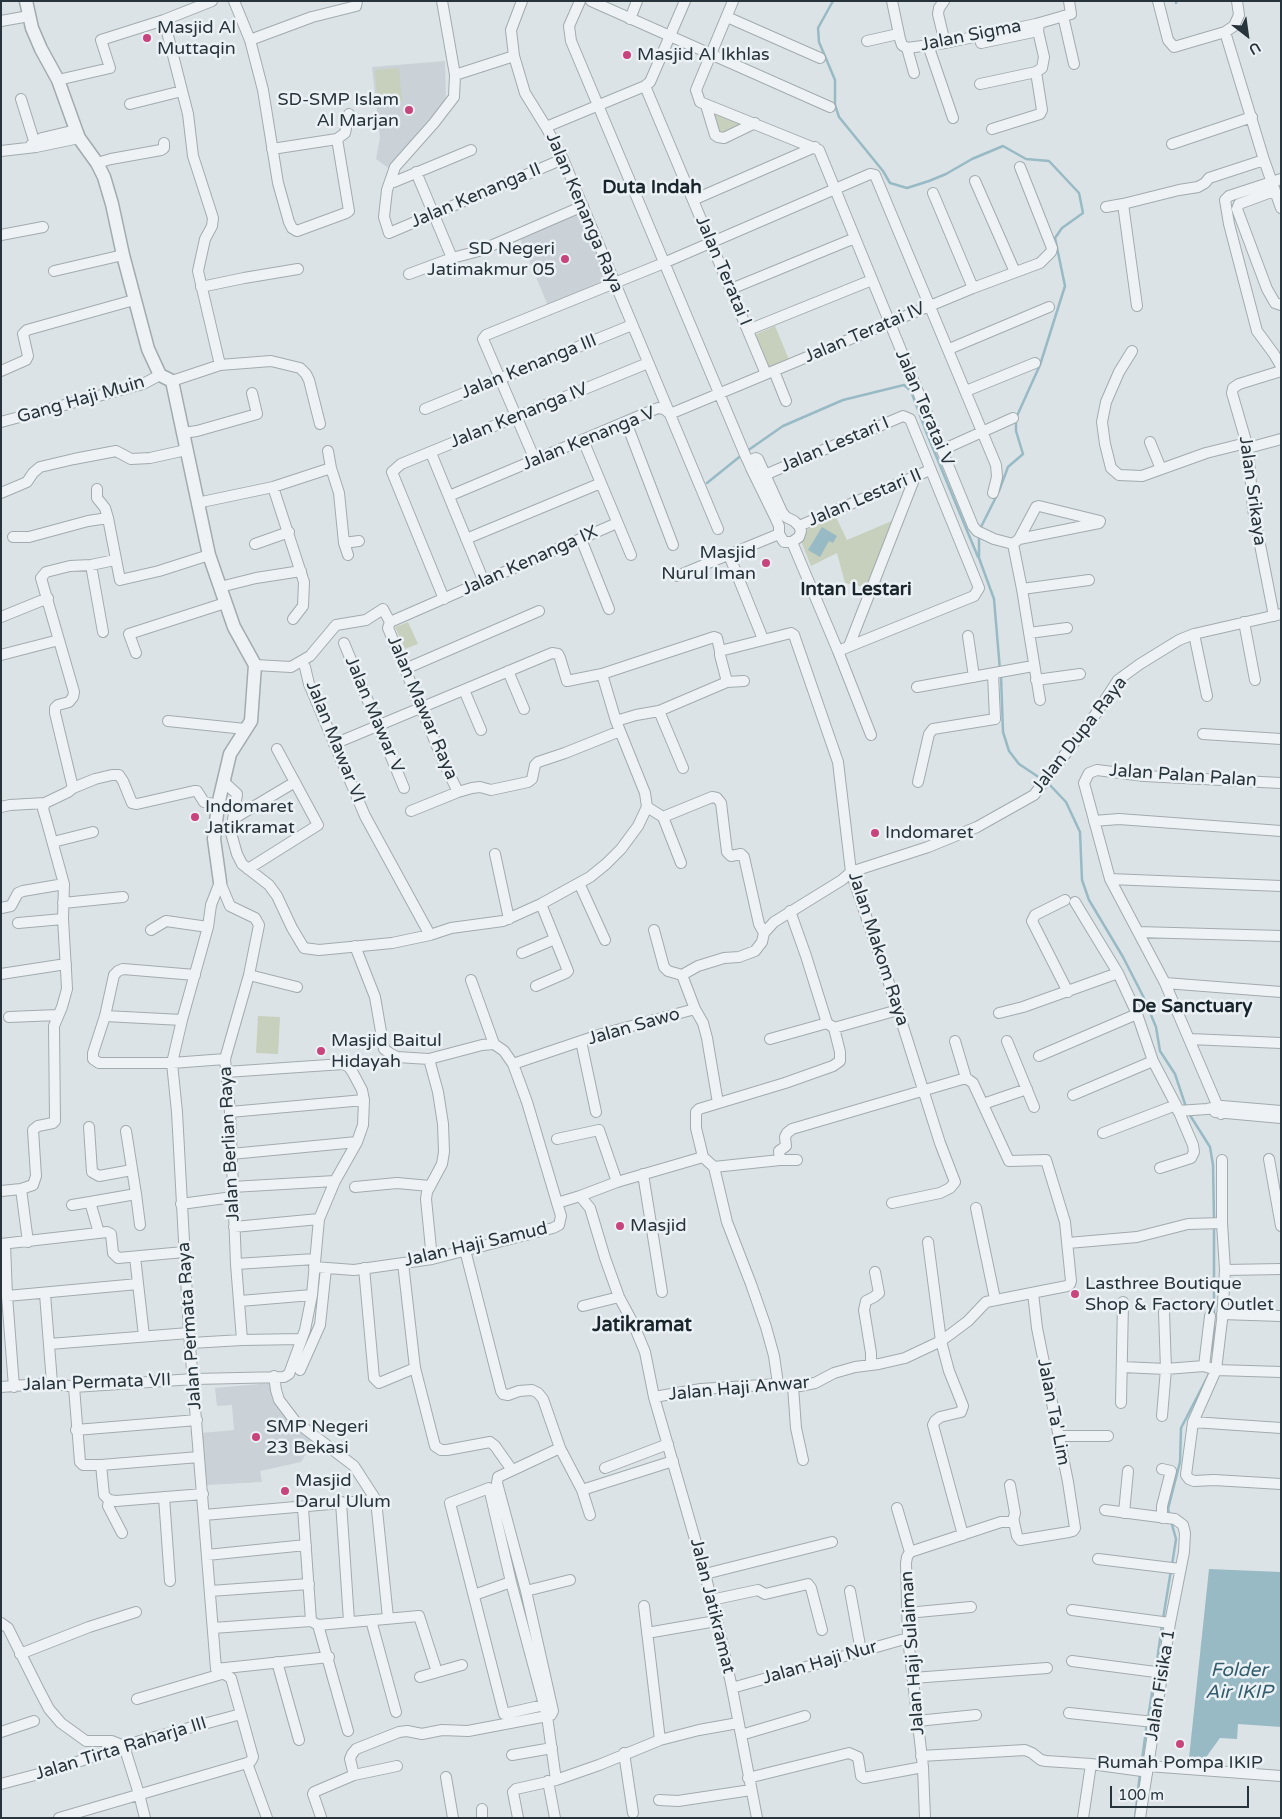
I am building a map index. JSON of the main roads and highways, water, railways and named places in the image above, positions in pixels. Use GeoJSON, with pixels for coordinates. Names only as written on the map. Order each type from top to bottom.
{"type":"FeatureCollection","features":[{"type":"Feature","properties":{"kind":"water"},"geometry":{"type":"Polygon","coordinates":[[[822,527],[837,536],[833,543],[829,541],[820,557],[808,550],[822,527]]]}},
{"type":"Feature","properties":{"kind":"water","name":"Folder Air IKIP"},"geometry":{"type":"Polygon","coordinates":[[[1209,1569],[1281,1572],[1281,1727],[1238,1724],[1237,1739],[1220,1738],[1204,1760],[1189,1758],[1209,1569]]]}},
{"type":"Feature","properties":{"kind":"waterway"},"geometry":{"type":"LineString","coordinates":[[833,1],[818,28],[819,42],[835,80],[835,105],[839,117],[883,171],[890,183],[907,188],[929,181],[946,174],[972,159],[1003,146],[1026,159],[1049,161],[1079,193],[1083,213],[1062,228],[1055,238],[1065,286],[1040,365],[1016,418],[1016,431],[1023,454],[1008,467],[999,491],[980,529]]}},
{"type":"Feature","properties":{"kind":"waterway"},"geometry":{"type":"LineString","coordinates":[[747,451],[783,426],[843,400],[904,385],[911,391],[978,557]]}},
{"type":"Feature","properties":{"kind":"waterway"},"geometry":{"type":"LineString","coordinates":[[707,483],[743,454]]}},
{"type":"Feature","properties":{"kind":"waterway"},"geometry":{"type":"LineString","coordinates":[[979,536],[979,558],[994,599],[1000,670]]}},
{"type":"Feature","properties":{"kind":"waterway"},"geometry":{"type":"LineString","coordinates":[[1001,676],[1003,732],[1009,751],[1019,764],[1043,780]]}},
{"type":"Feature","properties":{"kind":"waterway"},"geometry":{"type":"LineString","coordinates":[[1048,783],[1066,802],[1080,832],[1082,880],[1089,900],[1123,957],[1143,996],[1156,1027],[1160,1051],[1175,1074],[1186,1107]]}},
{"type":"Feature","properties":{"kind":"waterway"},"geometry":{"type":"LineString","coordinates":[[1188,1112],[1210,1147],[1213,1165],[1214,1220]]}},
{"type":"Feature","properties":{"kind":"waterway"},"geometry":{"type":"LineString","coordinates":[[1214,1226],[1214,1315]]}},
{"type":"Feature","properties":{"kind":"waterway"},"geometry":{"type":"LineString","coordinates":[[1213,1353],[1214,1321]]}},
{"type":"Feature","properties":{"kind":"waterway"},"geometry":{"type":"LineString","coordinates":[[1170,1516],[1168,1509],[1180,1462],[1181,1428],[1210,1372]]}},
{"type":"Feature","properties":{"kind":"waterway"},"geometry":{"type":"LineString","coordinates":[[1171,1521],[1176,1539],[1172,1565]]}},
{"type":"Feature","properties":{"kind":"waterway"},"geometry":{"type":"LineString","coordinates":[[1163,1619],[1171,1570]]}},
{"type":"Feature","properties":{"kind":"waterway"},"geometry":{"type":"LineString","coordinates":[[1156,1668],[1162,1625]]}},
{"type":"Feature","properties":{"kind":"waterway"},"geometry":{"type":"LineString","coordinates":[[1148,1718],[1155,1674]]}},
{"type":"Feature","properties":{"kind":"waterway"},"geometry":{"type":"LineString","coordinates":[[1141,1767],[1147,1723]]}},
{"type":"Feature","properties":{"kind":"waterway"},"geometry":{"type":"LineString","coordinates":[[1135,1818],[1140,1773]]}},
{"type":"Feature","properties":{"kind":"place","name":"Masjid Al Muttaqin"},"geometry":{"type":"Point","coordinates":[147,38]}},
{"type":"Feature","properties":{"kind":"place","name":"Masjid Al Ikhlas"},"geometry":{"type":"Point","coordinates":[627,55]}},
{"type":"Feature","properties":{"kind":"place","name":"SD-SMP Islam Al Marjan"},"geometry":{"type":"Point","coordinates":[409,110]}},
{"type":"Feature","properties":{"kind":"place","name":"SD Negeri Jatimakmur 05"},"geometry":{"type":"Point","coordinates":[565,259]}},
{"type":"Feature","properties":{"kind":"place","name":"Masjid Nurul Iman"},"geometry":{"type":"Point","coordinates":[766,563]}},
{"type":"Feature","properties":{"kind":"place","name":"Indomaret Jatikramat"},"geometry":{"type":"Point","coordinates":[195,817]}},
{"type":"Feature","properties":{"kind":"place","name":"Indomaret"},"geometry":{"type":"Point","coordinates":[875,833]}},
{"type":"Feature","properties":{"kind":"place","name":"Masjid Baitul Hidayah"},"geometry":{"type":"Point","coordinates":[321,1051]}},
{"type":"Feature","properties":{"kind":"place","name":"Masjid"},"geometry":{"type":"Point","coordinates":[620,1226]}},
{"type":"Feature","properties":{"kind":"place","name":"Lasthree Boutique Shop & Factory Outlet"},"geometry":{"type":"Point","coordinates":[1075,1294]}},
{"type":"Feature","properties":{"kind":"place","name":"SMP Negeri 23 Bekasi"},"geometry":{"type":"Point","coordinates":[256,1437]}},
{"type":"Feature","properties":{"kind":"place","name":"Masjid Darul Ulum"},"geometry":{"type":"Point","coordinates":[285,1491]}},
{"type":"Feature","properties":{"kind":"place","name":"Rumah Pompa IKIP"},"geometry":{"type":"Point","coordinates":[1180,1744]}},
{"type":"Feature","properties":{"kind":"district","name":"Duta Indah"},"geometry":{"type":"Point","coordinates":[652,188]}},
{"type":"Feature","properties":{"kind":"district","name":"Intan Lestari"},"geometry":{"type":"Point","coordinates":[856,590]}},
{"type":"Feature","properties":{"kind":"district","name":"De Sanctuary"},"geometry":{"type":"Point","coordinates":[1192,1007]}},
{"type":"Feature","properties":{"kind":"district","name":"Jatikramat"},"geometry":{"type":"Point","coordinates":[642,1326]}}]}
